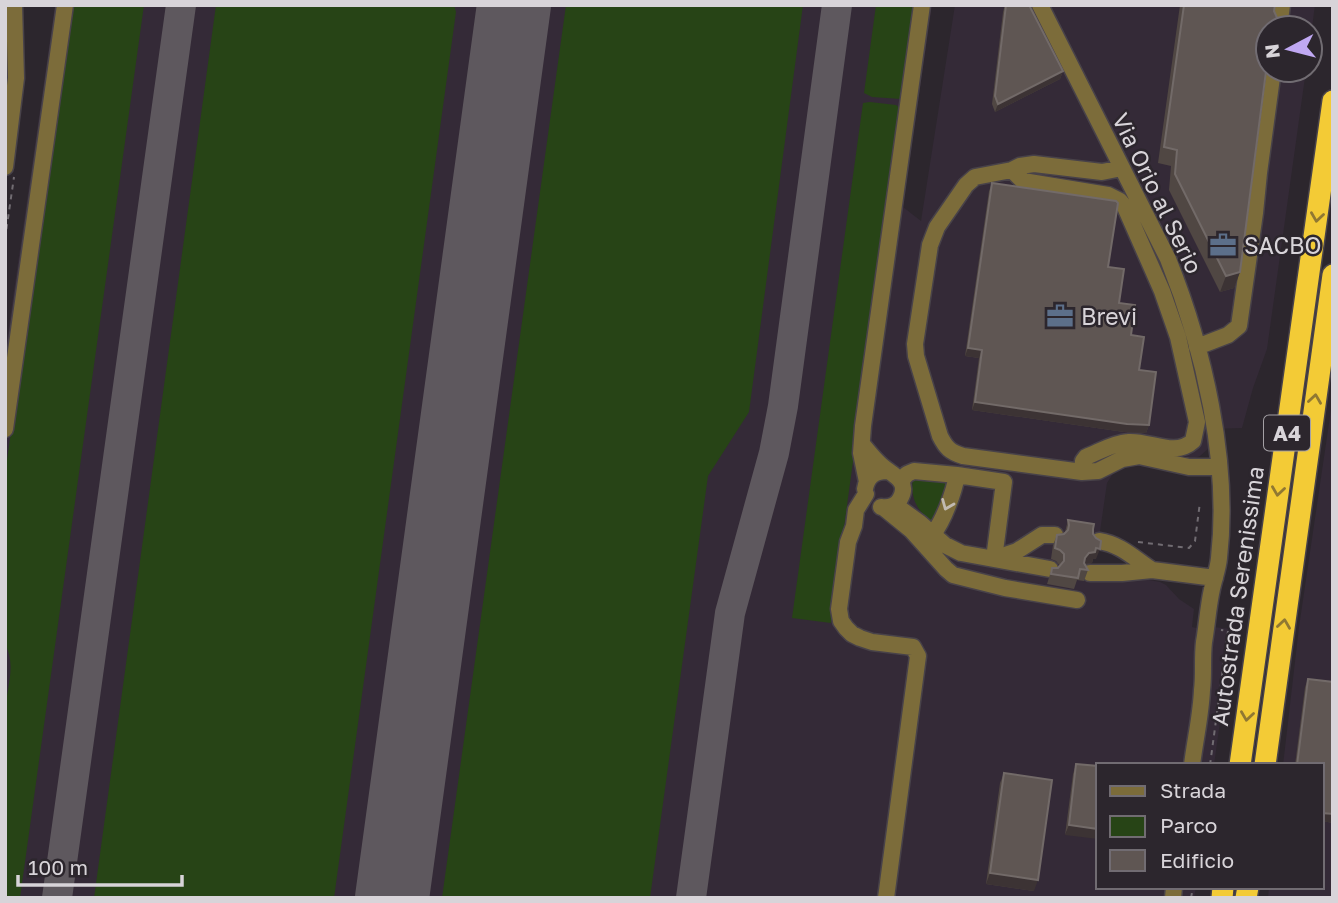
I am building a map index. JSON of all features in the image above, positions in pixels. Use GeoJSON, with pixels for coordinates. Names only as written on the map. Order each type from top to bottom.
{"type":"FeatureCollection","features":[{"type":"Feature","properties":{"kind":"highway","name":"Autostrada Serenissima"},"geometry":{"type":"LineString","coordinates":[[1240,763],[1333,101]]}},
{"type":"Feature","properties":{"kind":"highway","name":"A4"},"geometry":{"type":"LineString","coordinates":[[1265,763],[1333,275]]}},
{"type":"Feature","properties":{"kind":"street"},"geometry":{"type":"LineString","coordinates":[[5,167],[16,78],[14,5]]}},
{"type":"Feature","properties":{"kind":"street"},"geometry":{"type":"LineString","coordinates":[[5,429],[65,5]]}},
{"type":"Feature","properties":{"kind":"street"},"geometry":{"type":"LineString","coordinates":[[922,5],[863,426],[861,453],[868,500],[892,499],[939,540],[961,553],[1049,569]]}},
{"type":"Feature","properties":{"kind":"street","name":"Via Orio al Serio"},"geometry":{"type":"LineString","coordinates":[[1040,5],[1179,285],[1209,401],[1219,467],[1219,558],[1215,578]]}},
{"type":"Feature","properties":{"kind":"street"},"geometry":{"type":"LineString","coordinates":[[1197,347],[1228,335],[1238,326],[1271,84]]}},
{"type":"Feature","properties":{"kind":"street"},"geometry":{"type":"LineString","coordinates":[[1122,168],[1102,172],[1034,164],[975,177],[966,185],[937,228],[930,245],[915,344],[916,356],[940,436],[951,452],[963,456],[1082,472],[1098,471],[1122,459],[1139,456],[1189,467],[1219,467]]}},
{"type":"Feature","properties":{"kind":"street"},"geometry":{"type":"LineString","coordinates":[[1012,170],[1023,181],[1108,195],[1121,201],[1162,291],[1181,349],[1197,422],[1193,441],[1184,447],[1165,449],[1139,442],[1118,443],[1086,457],[1082,472]]}},
{"type":"Feature","properties":{"kind":"street"},"geometry":{"type":"LineString","coordinates":[[862,444],[887,471],[892,472],[892,499],[911,530],[953,575],[1005,588],[1077,600]]}},
{"type":"Feature","properties":{"kind":"street"},"geometry":{"type":"LineString","coordinates":[[886,898],[918,656],[914,647],[872,642],[852,634],[842,621],[839,609],[848,542],[854,527],[856,510],[875,473],[887,471]]}},
{"type":"Feature","properties":{"kind":"street"},"geometry":{"type":"LineString","coordinates":[[854,527],[892,499],[907,474],[914,471],[1004,482],[994,559]]}},
{"type":"Feature","properties":{"kind":"street"},"geometry":{"type":"LineString","coordinates":[[957,475],[937,529],[939,540],[949,559],[967,579]]}},
{"type":"Feature","properties":{"kind":"street"},"geometry":{"type":"LineString","coordinates":[[994,559],[1011,554],[1042,535],[1055,535]]}},
{"type":"Feature","properties":{"kind":"street"},"geometry":{"type":"LineString","coordinates":[[1099,541],[1119,546],[1152,570]]}},
{"type":"Feature","properties":{"kind":"street"},"geometry":{"type":"LineString","coordinates":[[1090,573],[1152,570],[1215,578]]}},
{"type":"Feature","properties":{"kind":"street"},"geometry":{"type":"LineString","coordinates":[[1192,763],[1202,690],[1205,641],[1215,578]]}},
{"type":"Feature","properties":{"kind":"street"},"geometry":{"type":"LineString","coordinates":[[1199,763],[1211,679],[1210,654],[1217,592],[1215,578]]}},
{"type":"Feature","properties":{"kind":"path"},"geometry":{"type":"LineString","coordinates":[[1128,541],[1187,549],[1195,541],[1200,502]]}},
{"type":"Feature","properties":{"kind":"path"},"geometry":{"type":"LineString","coordinates":[[1197,524],[1204,525]]}},
{"type":"Feature","properties":{"kind":"path"},"geometry":{"type":"LineString","coordinates":[[1210,763],[1228,631],[1218,630]]}},
{"type":"Feature","properties":{"kind":"shaded area"},"geometry":{"type":"Polygon","coordinates":[[[55,5],[932,5],[903,207],[921,221],[955,5],[1315,5],[1314,14],[1254,14],[1254,84],[1304,84],[1267,349],[1242,428],[1208,429],[1209,448],[1191,460],[1189,472],[1132,465],[1121,467],[1114,472],[1107,483],[1096,559],[1092,559],[1088,581],[1144,579],[1160,582],[1194,609],[1192,627],[1233,629],[1214,763],[1096,763],[1096,889],[1196,889],[1194,898],[5,898],[5,353],[55,5]]]}},
{"type":"Feature","properties":{"kind":"shaded area"},"geometry":{"type":"Polygon","coordinates":[[[1333,396],[1333,898],[1268,898],[1269,889],[1324,889],[1324,763],[1283,763],[1299,627],[1333,396]]]}},
{"type":"Feature","properties":{"kind":"green space"},"geometry":{"type":"Polygon","coordinates":[[[72,5],[144,5],[20,898],[5,898],[5,713],[11,669],[5,644],[5,474],[72,5]]]}},
{"type":"Feature","properties":{"kind":"green space"},"geometry":{"type":"Polygon","coordinates":[[[216,5],[454,5],[456,12],[334,898],[94,898],[216,5]]]}},
{"type":"Feature","properties":{"kind":"green space"},"geometry":{"type":"Polygon","coordinates":[[[566,5],[803,5],[749,412],[708,476],[650,898],[442,898],[566,5]]]}},
{"type":"Feature","properties":{"kind":"green space"},"geometry":{"type":"Polygon","coordinates":[[[876,5],[915,5],[904,98],[901,99],[872,97],[864,93],[876,5]]]}},
{"type":"Feature","properties":{"kind":"green space"},"geometry":{"type":"Polygon","coordinates":[[[863,103],[896,105],[901,109],[831,623],[792,618],[863,103]]]}},
{"type":"Feature","properties":{"kind":"green space"},"geometry":{"type":"Polygon","coordinates":[[[913,479],[950,480],[933,523],[916,504],[913,479]]]}},
{"type":"Feature","properties":{"kind":"building"},"geometry":{"type":"Polygon","coordinates":[[[1006,5],[1029,5],[1063,71],[998,104],[995,96],[1006,5]]]}},
{"type":"Feature","properties":{"kind":"building"},"geometry":{"type":"Polygon","coordinates":[[[1184,5],[1275,5],[1275,14],[1254,14],[1254,84],[1264,84],[1240,272],[1226,276],[1175,174],[1177,150],[1164,147],[1184,5]]]}},
{"type":"Feature","properties":{"kind":"building"},"geometry":{"type":"Polygon","coordinates":[[[992,183],[1118,203],[1108,267],[1124,269],[1119,303],[1135,305],[1131,335],[1144,337],[1139,370],[1156,372],[1149,425],[975,402],[982,350],[968,348],[992,183]]]}},
{"type":"Feature","properties":{"kind":"building"},"geometry":{"type":"Polygon","coordinates":[[[1068,520],[1094,524],[1093,534],[1101,541],[1100,549],[1096,548],[1095,552],[1089,553],[1085,558],[1084,563],[1088,570],[1080,569],[1078,578],[1051,574],[1052,568],[1058,568],[1064,561],[1064,554],[1055,548],[1057,535],[1068,530],[1068,520]]]}},
{"type":"Feature","properties":{"kind":"building"},"geometry":{"type":"Polygon","coordinates":[[[1308,679],[1333,682],[1333,814],[1324,813],[1324,763],[1297,763],[1308,679]]]}},
{"type":"Feature","properties":{"kind":"building"},"geometry":{"type":"Polygon","coordinates":[[[1076,764],[1096,766],[1096,829],[1069,825],[1076,764]]]}},
{"type":"Feature","properties":{"kind":"building"},"geometry":{"type":"Polygon","coordinates":[[[1004,773],[1052,780],[1038,880],[990,873],[1004,773]]]}},
{"type":"Feature","properties":{"kind":"taxiway"},"geometry":{"type":"LineString","coordinates":[[57,898],[181,5]]}},
{"type":"Feature","properties":{"kind":"taxiway"},"geometry":{"type":"LineString","coordinates":[[494,5],[499,114]]}},
{"type":"Feature","properties":{"kind":"taxiway"},"geometry":{"type":"LineString","coordinates":[[691,898],[730,613],[774,453],[783,406],[837,5]]}},
{"type":"Feature","properties":{"kind":"runway"},"geometry":{"type":"LineString","coordinates":[[392,898],[514,5]]}},
{"type":"Feature","properties":{"kind":"place","name":"SACBO"},"geometry":{"type":"Point","coordinates":[1223,245]}},
{"type":"Feature","properties":{"kind":"place","name":"Brevi"},"geometry":{"type":"Point","coordinates":[1060,316]}}]}
